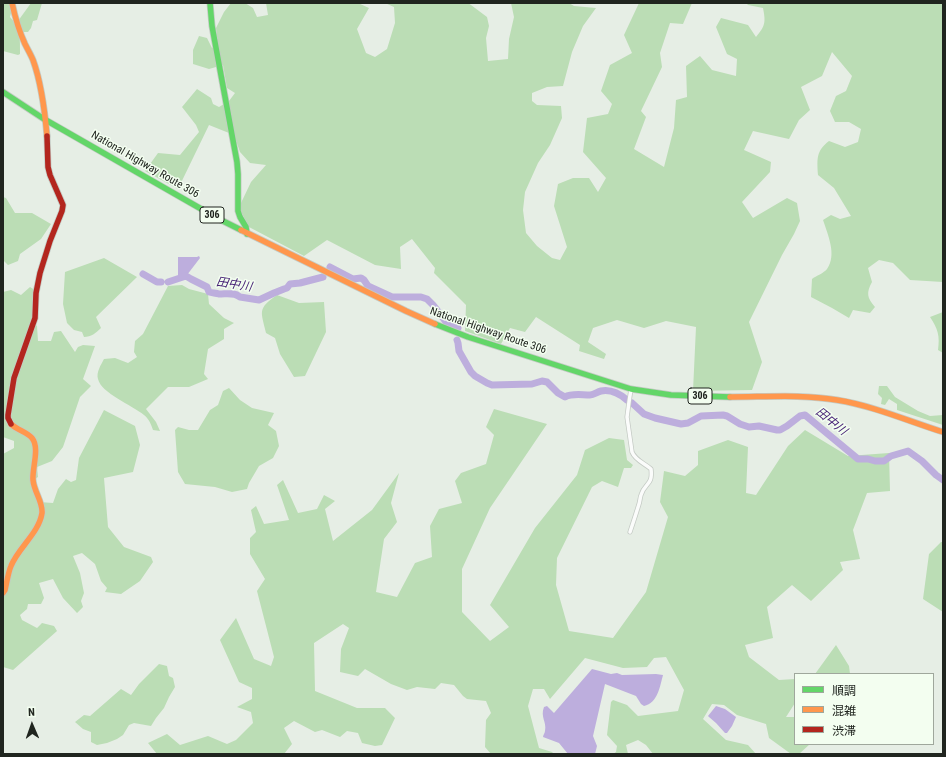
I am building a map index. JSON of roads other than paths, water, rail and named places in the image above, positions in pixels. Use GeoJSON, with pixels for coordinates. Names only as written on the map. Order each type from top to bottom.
{"type":"FeatureCollection","features":[{"type":"Feature","properties":{"kind":"main road"},"geometry":{"type":"LineString","coordinates":[[3,593],[11,566],[32,535],[42,515],[42,507],[36,494],[33,481],[33,469],[36,452],[34,443],[30,436],[14,427],[8,418],[14,378],[35,318],[36,294],[40,272],[63,205],[48,167],[46,125],[39,79],[33,59],[25,44],[17,23],[12,3]]}},
{"type":"Feature","properties":{"kind":"main road"},"geometry":{"type":"LineString","coordinates":[[210,3],[212,26],[237,162],[238,211],[246,227],[247,234]]}},
{"type":"Feature","properties":{"kind":"main road","name":"National Highway Route 306"},"geometry":{"type":"LineString","coordinates":[[3,92],[44,118],[183,199],[247,234],[406,312],[468,338],[631,389],[678,396],[823,398],[862,405],[943,432]]}},
{"type":"Feature","properties":{"kind":"street"},"geometry":{"type":"LineString","coordinates":[[630,532],[640,496],[652,478],[651,469],[634,456],[632,452],[627,417],[631,389]]}},
{"type":"Feature","properties":{"kind":"waterway","name":"田中川"},"geometry":{"type":"LineString","coordinates":[[330,267],[353,279],[361,278],[368,286],[392,297],[421,297],[427,299],[447,323],[458,328]]}},
{"type":"Feature","properties":{"kind":"waterway","name":"田中川"},"geometry":{"type":"LineString","coordinates":[[143,274],[157,282],[161,282]]}},
{"type":"Feature","properties":{"kind":"waterway","name":"田中川"},"geometry":{"type":"LineString","coordinates":[[168,282],[186,276],[207,287],[209,292],[233,294],[240,297],[259,300],[287,288],[290,284],[323,277]]}},
{"type":"Feature","properties":{"kind":"waterway","name":"田中川"},"geometry":{"type":"LineString","coordinates":[[457,340],[459,351],[471,372],[475,376],[492,385],[532,384],[542,381],[547,382],[558,393],[565,397],[574,395],[591,395],[601,391],[612,391],[627,400]]}},
{"type":"Feature","properties":{"kind":"waterway","name":"田中川"},"geometry":{"type":"LineString","coordinates":[[632,403],[644,414],[681,424],[688,423],[701,416],[723,415],[749,427],[759,426],[780,430],[800,416],[805,415],[858,459],[884,461],[891,456],[908,451],[922,461],[943,480]]}}]}
